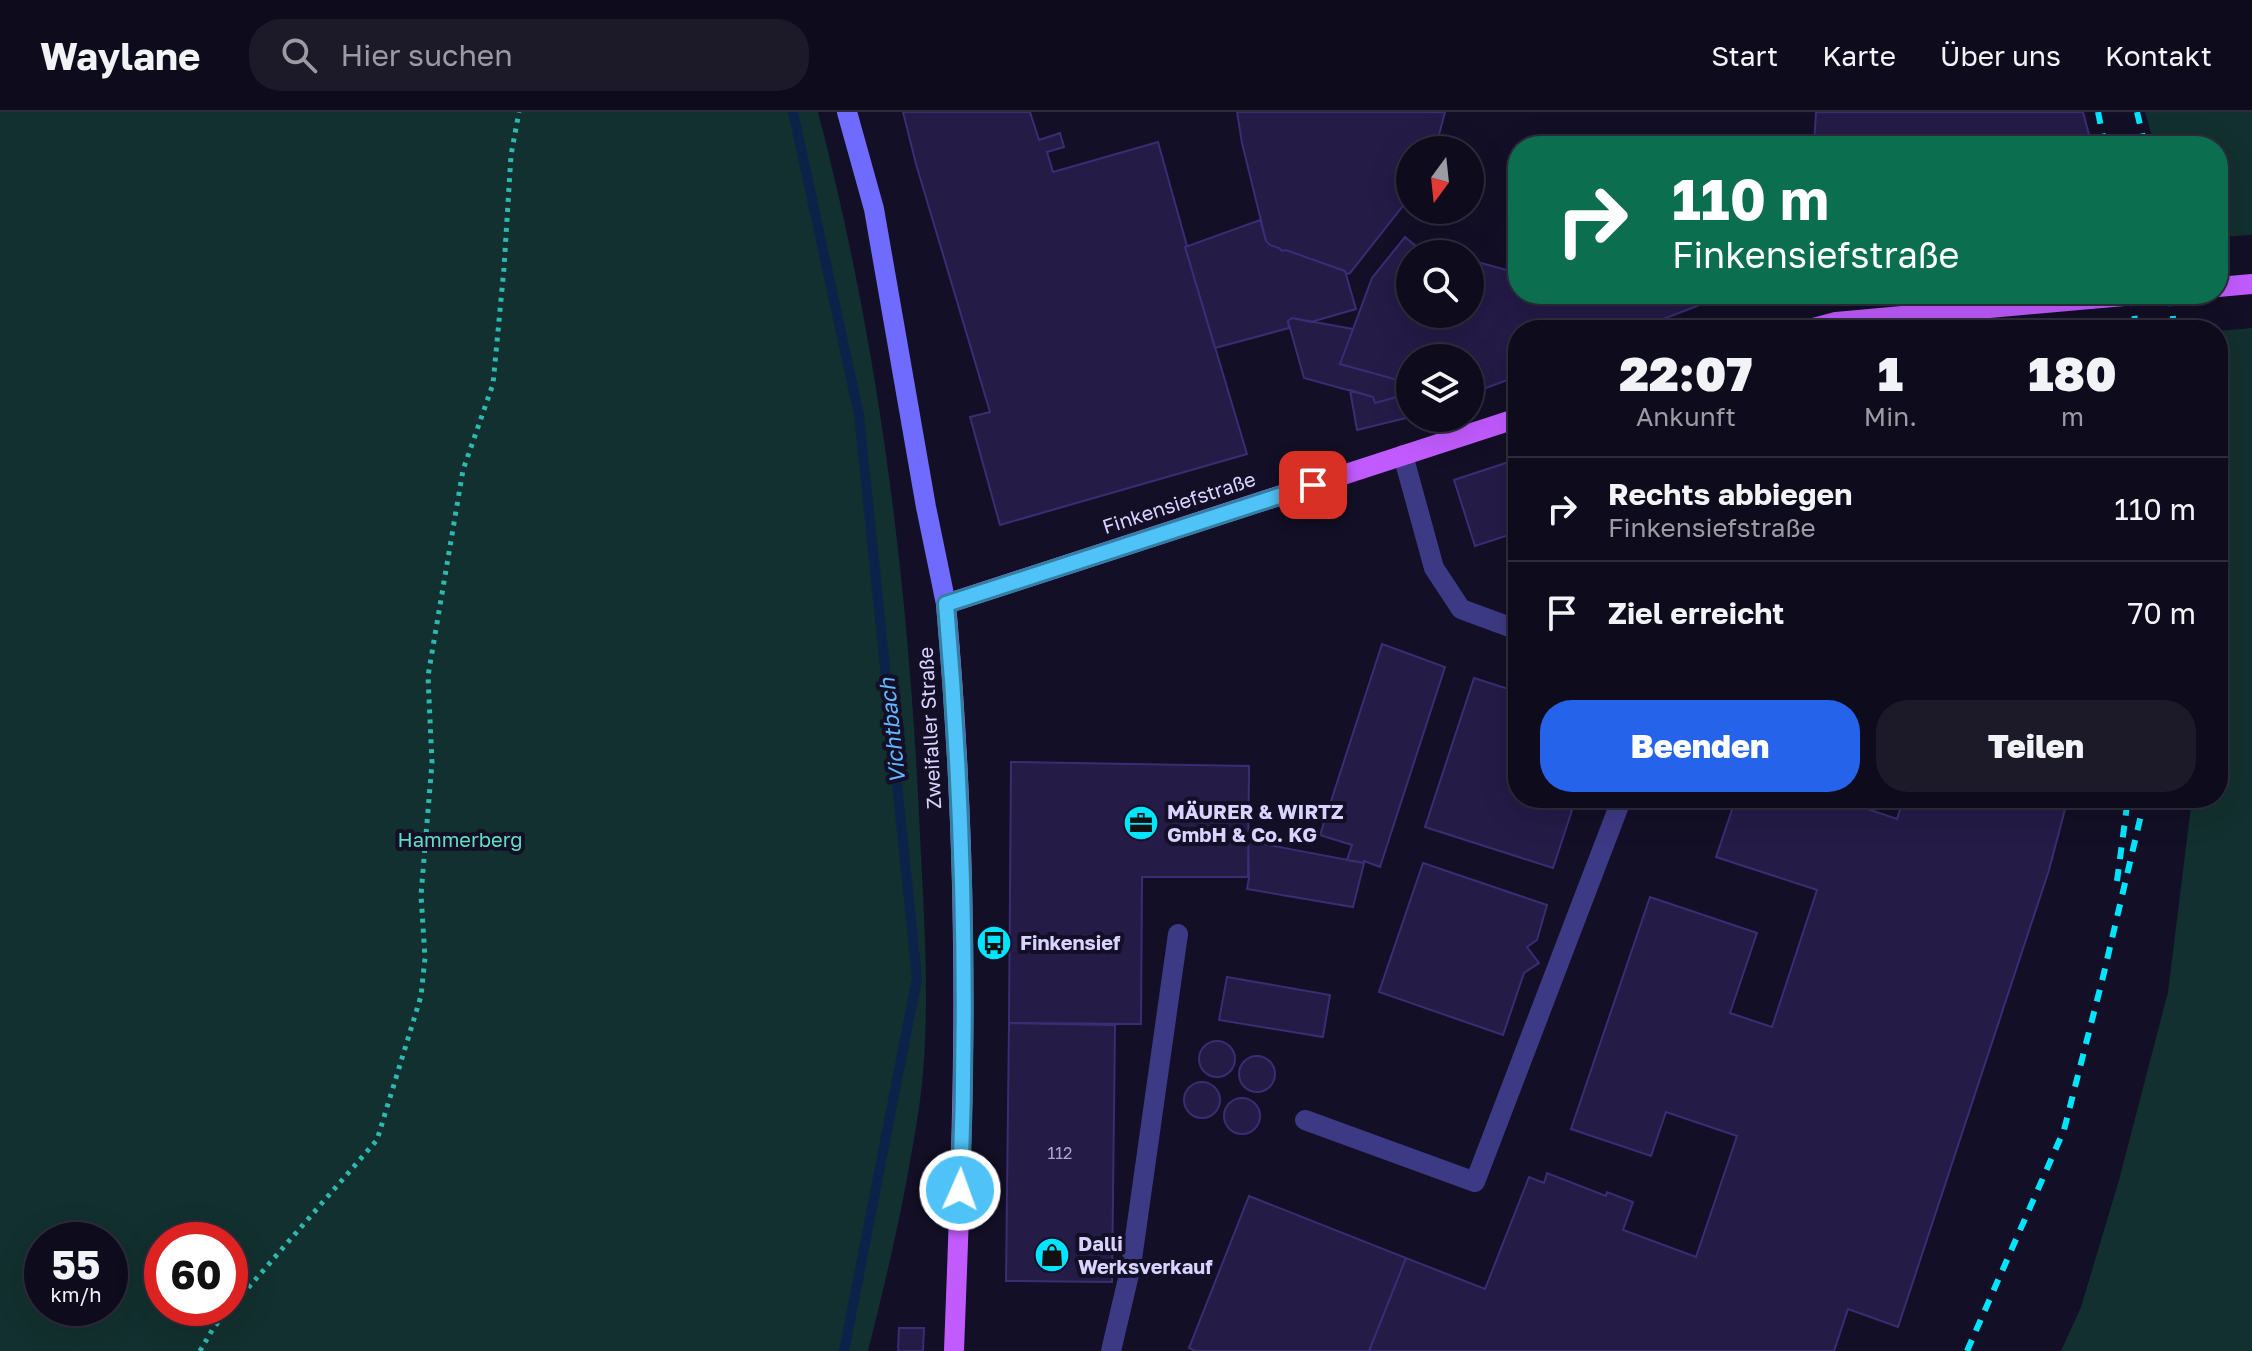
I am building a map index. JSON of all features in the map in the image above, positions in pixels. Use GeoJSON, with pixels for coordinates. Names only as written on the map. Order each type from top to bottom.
{"type":"FeatureCollection","features":[{"type":"Feature","properties":{"kind":"main road","name":"Zweifaller Straße"},"geometry":{"type":"LineString","coordinates":[[847,112],[874,209],[946,604],[956,724],[963,941],[961,1161],[954,1351]]}},
{"type":"Feature","properties":{"kind":"main road"},"geometry":{"type":"LineString","coordinates":[[2228,286],[2252,284]]}},
{"type":"Feature","properties":{"kind":"main road"},"geometry":{"type":"LineString","coordinates":[[1858,320],[2035,304]]}},
{"type":"Feature","properties":{"kind":"main road","name":"Finkensiefstraße"},"geometry":{"type":"LineString","coordinates":[[946,604],[1508,421]]}},
{"type":"Feature","properties":{"kind":"lane"},"geometry":{"type":"LineString","coordinates":[[1403,455],[1434,568],[1440,578],[1461,609],[1508,626]]}},
{"type":"Feature","properties":{"kind":"lane"},"geometry":{"type":"LineString","coordinates":[[1305,1120],[1475,1182],[1618,808]]}},
{"type":"Feature","properties":{"kind":"lane"},"geometry":{"type":"LineString","coordinates":[[1111,1351],[1131,1266],[1178,934]]}},
{"type":"Feature","properties":{"kind":"path"},"geometry":{"type":"LineString","coordinates":[[200,1351],[214,1327],[377,1140],[421,996],[425,958],[421,895],[432,763],[428,676],[463,470],[493,384],[511,155],[519,112]]}},
{"type":"Feature","properties":{"kind":"green space","name":"Hammerberg"},"geometry":{"type":"Polygon","coordinates":[[[0,112],[818,112],[858,285],[887,461],[907,638],[924,912],[926,1009],[920,1098],[899,1218],[868,1351],[0,1351],[0,112]]]}},
{"type":"Feature","properties":{"kind":"green space"},"geometry":{"type":"Polygon","coordinates":[[[2145,112],[2252,112],[2252,235],[2228,236],[2228,136],[2152,136],[2145,112]]]}},
{"type":"Feature","properties":{"kind":"green space"},"geometry":{"type":"Polygon","coordinates":[[[2252,328],[2252,1351],[2061,1351],[2081,1307],[2119,1180],[2168,992],[2191,808],[2228,808],[2228,330],[2252,328]]]}},
{"type":"Feature","properties":{"kind":"building"},"geometry":{"type":"Polygon","coordinates":[[[903,112],[1030,112],[1039,140],[1060,133],[1064,147],[1047,152],[1053,172],[1158,142],[1185,247],[1247,454],[1000,525],[970,417],[990,412],[903,112]]]}},
{"type":"Feature","properties":{"kind":"building"},"geometry":{"type":"Polygon","coordinates":[[[1237,112],[1445,112],[1438,136],[1396,136],[1396,215],[1350,273],[1346,274],[1345,271],[1282,251],[1266,241],[1237,112]]]}},
{"type":"Feature","properties":{"kind":"building"},"geometry":{"type":"Polygon","coordinates":[[[1816,112],[2083,112],[2089,136],[1815,136],[1816,112]]]}},
{"type":"Feature","properties":{"kind":"building"},"geometry":{"type":"Polygon","coordinates":[[[1260,220],[1270,245],[1345,271],[1356,309],[1311,322],[1292,318],[1288,321],[1289,328],[1215,348],[1185,247],[1260,220]]]}},
{"type":"Feature","properties":{"kind":"building"},"geometry":{"type":"Polygon","coordinates":[[[1396,248],[1396,328],[1484,328],[1484,264],[1508,270],[1508,304],[1702,304],[1661,320],[1508,320],[1508,380],[1484,389],[1484,344],[1396,344],[1396,379],[1340,364],[1372,278],[1396,248]]]}},
{"type":"Feature","properties":{"kind":"building"},"geometry":{"type":"Polygon","coordinates":[[[1292,318],[1353,329],[1340,364],[1396,379],[1396,397],[1375,403],[1373,397],[1304,378],[1288,321],[1292,318]]]}},
{"type":"Feature","properties":{"kind":"building"},"geometry":{"type":"Polygon","coordinates":[[[1350,390],[1373,397],[1375,403],[1396,397],[1396,420],[1357,430],[1350,390]]]}},
{"type":"Feature","properties":{"kind":"building"},"geometry":{"type":"Polygon","coordinates":[[[1508,462],[1508,535],[1475,546],[1454,480],[1508,462]]]}},
{"type":"Feature","properties":{"kind":"building"},"geometry":{"type":"Polygon","coordinates":[[[1382,644],[1445,667],[1380,867],[1364,861],[1347,860],[1352,845],[1320,835],[1382,644]]]}},
{"type":"Feature","properties":{"kind":"building"},"geometry":{"type":"Polygon","coordinates":[[[1474,678],[1508,689],[1508,808],[1573,808],[1553,868],[1425,827],[1474,678]]]}},
{"type":"Feature","properties":{"kind":"building"},"geometry":{"type":"Polygon","coordinates":[[[1011,762],[1249,766],[1248,877],[1142,877],[1141,1024],[1009,1023],[1011,762]]]}},
{"type":"Feature","properties":{"kind":"building"},"geometry":{"type":"Polygon","coordinates":[[[1733,808],[1865,808],[1897,819],[1901,808],[2065,808],[2049,870],[1898,1327],[1848,1309],[1834,1351],[1369,1351],[1406,1258],[1485,1289],[1529,1177],[1544,1183],[1547,1173],[1606,1196],[1607,1192],[1633,1202],[1623,1230],[1696,1257],[1737,1136],[1666,1112],[1651,1156],[1571,1129],[1650,897],[1757,933],[1730,1013],[1772,1027],[1817,890],[1716,857],[1733,808]]]}},
{"type":"Feature","properties":{"kind":"building"},"geometry":{"type":"Polygon","coordinates":[[[1248,839],[1364,863],[1353,907],[1247,889],[1248,839]]]}},
{"type":"Feature","properties":{"kind":"building"},"geometry":{"type":"Polygon","coordinates":[[[1423,863],[1547,905],[1537,940],[1527,947],[1539,963],[1524,973],[1503,1035],[1379,992],[1423,863]]]}},
{"type":"Feature","properties":{"kind":"building"},"geometry":{"type":"Polygon","coordinates":[[[1227,977],[1330,995],[1323,1037],[1219,1020],[1227,977]]]}},
{"type":"Feature","properties":{"kind":"building"},"geometry":{"type":"Polygon","coordinates":[[[1009,1023],[1115,1025],[1112,1282],[1006,1281],[1009,1023]]]}},
{"type":"Feature","properties":{"kind":"building"},"geometry":{"type":"Polygon","coordinates":[[[1217,1041],[1230,1046],[1235,1059],[1230,1072],[1217,1077],[1204,1072],[1199,1059],[1204,1046],[1217,1041]]]}},
{"type":"Feature","properties":{"kind":"building"},"geometry":{"type":"Polygon","coordinates":[[[1257,1056],[1270,1061],[1275,1074],[1270,1087],[1257,1092],[1244,1087],[1239,1074],[1244,1061],[1257,1056]]]}},
{"type":"Feature","properties":{"kind":"building"},"geometry":{"type":"Polygon","coordinates":[[[1202,1082],[1215,1087],[1220,1100],[1215,1113],[1202,1118],[1189,1113],[1184,1100],[1189,1087],[1202,1082]]]}},
{"type":"Feature","properties":{"kind":"building"},"geometry":{"type":"Polygon","coordinates":[[[1242,1098],[1255,1103],[1260,1116],[1255,1129],[1242,1134],[1229,1129],[1224,1116],[1229,1103],[1242,1098]]]}},
{"type":"Feature","properties":{"kind":"building"},"geometry":{"type":"Polygon","coordinates":[[[1249,1196],[1406,1258],[1369,1351],[1196,1351],[1189,1348],[1249,1196]]]}},
{"type":"Feature","properties":{"kind":"building"},"geometry":{"type":"Polygon","coordinates":[[[899,1328],[924,1328],[923,1351],[898,1351],[899,1328]]]}},
{"type":"Feature","properties":{"kind":"waterway","name":"Vichtbach"},"geometry":{"type":"LineString","coordinates":[[793,112],[859,415],[917,978],[844,1351]]}},
{"type":"Feature","properties":{"kind":"railway"},"geometry":{"type":"LineString","coordinates":[[2098,112],[2103,136]]}},
{"type":"Feature","properties":{"kind":"railway"},"geometry":{"type":"LineString","coordinates":[[2137,112],[2143,136]]}},
{"type":"Feature","properties":{"kind":"railway"},"geometry":{"type":"LineString","coordinates":[[2133,304],[2135,320]]}},
{"type":"Feature","properties":{"kind":"railway"},"geometry":{"type":"LineString","coordinates":[[2172,304],[2173,320]]}},
{"type":"Feature","properties":{"kind":"railway"},"geometry":{"type":"LineString","coordinates":[[2117,881],[2127,808]]}},
{"type":"Feature","properties":{"kind":"railway"},"geometry":{"type":"LineString","coordinates":[[1967,1351],[2064,1130],[2143,808]]}},
{"type":"Feature","properties":{"kind":"place","name":"MÄURER & WIRTZ GmbH & Co. KG"},"geometry":{"type":"Point","coordinates":[1141,823]}},
{"type":"Feature","properties":{"kind":"place","name":"Finkensief"},"geometry":{"type":"Point","coordinates":[994,943]}},
{"type":"Feature","properties":{"kind":"place","name":"Dalli Werksverkauf"},"geometry":{"type":"Point","coordinates":[1052,1255]}},
{"type":"Feature","properties":{"kind":"route"},"geometry":{"type":"LineString","coordinates":[[960,1190],[963,941],[956,724],[946,604],[1313,485]]}}]}
